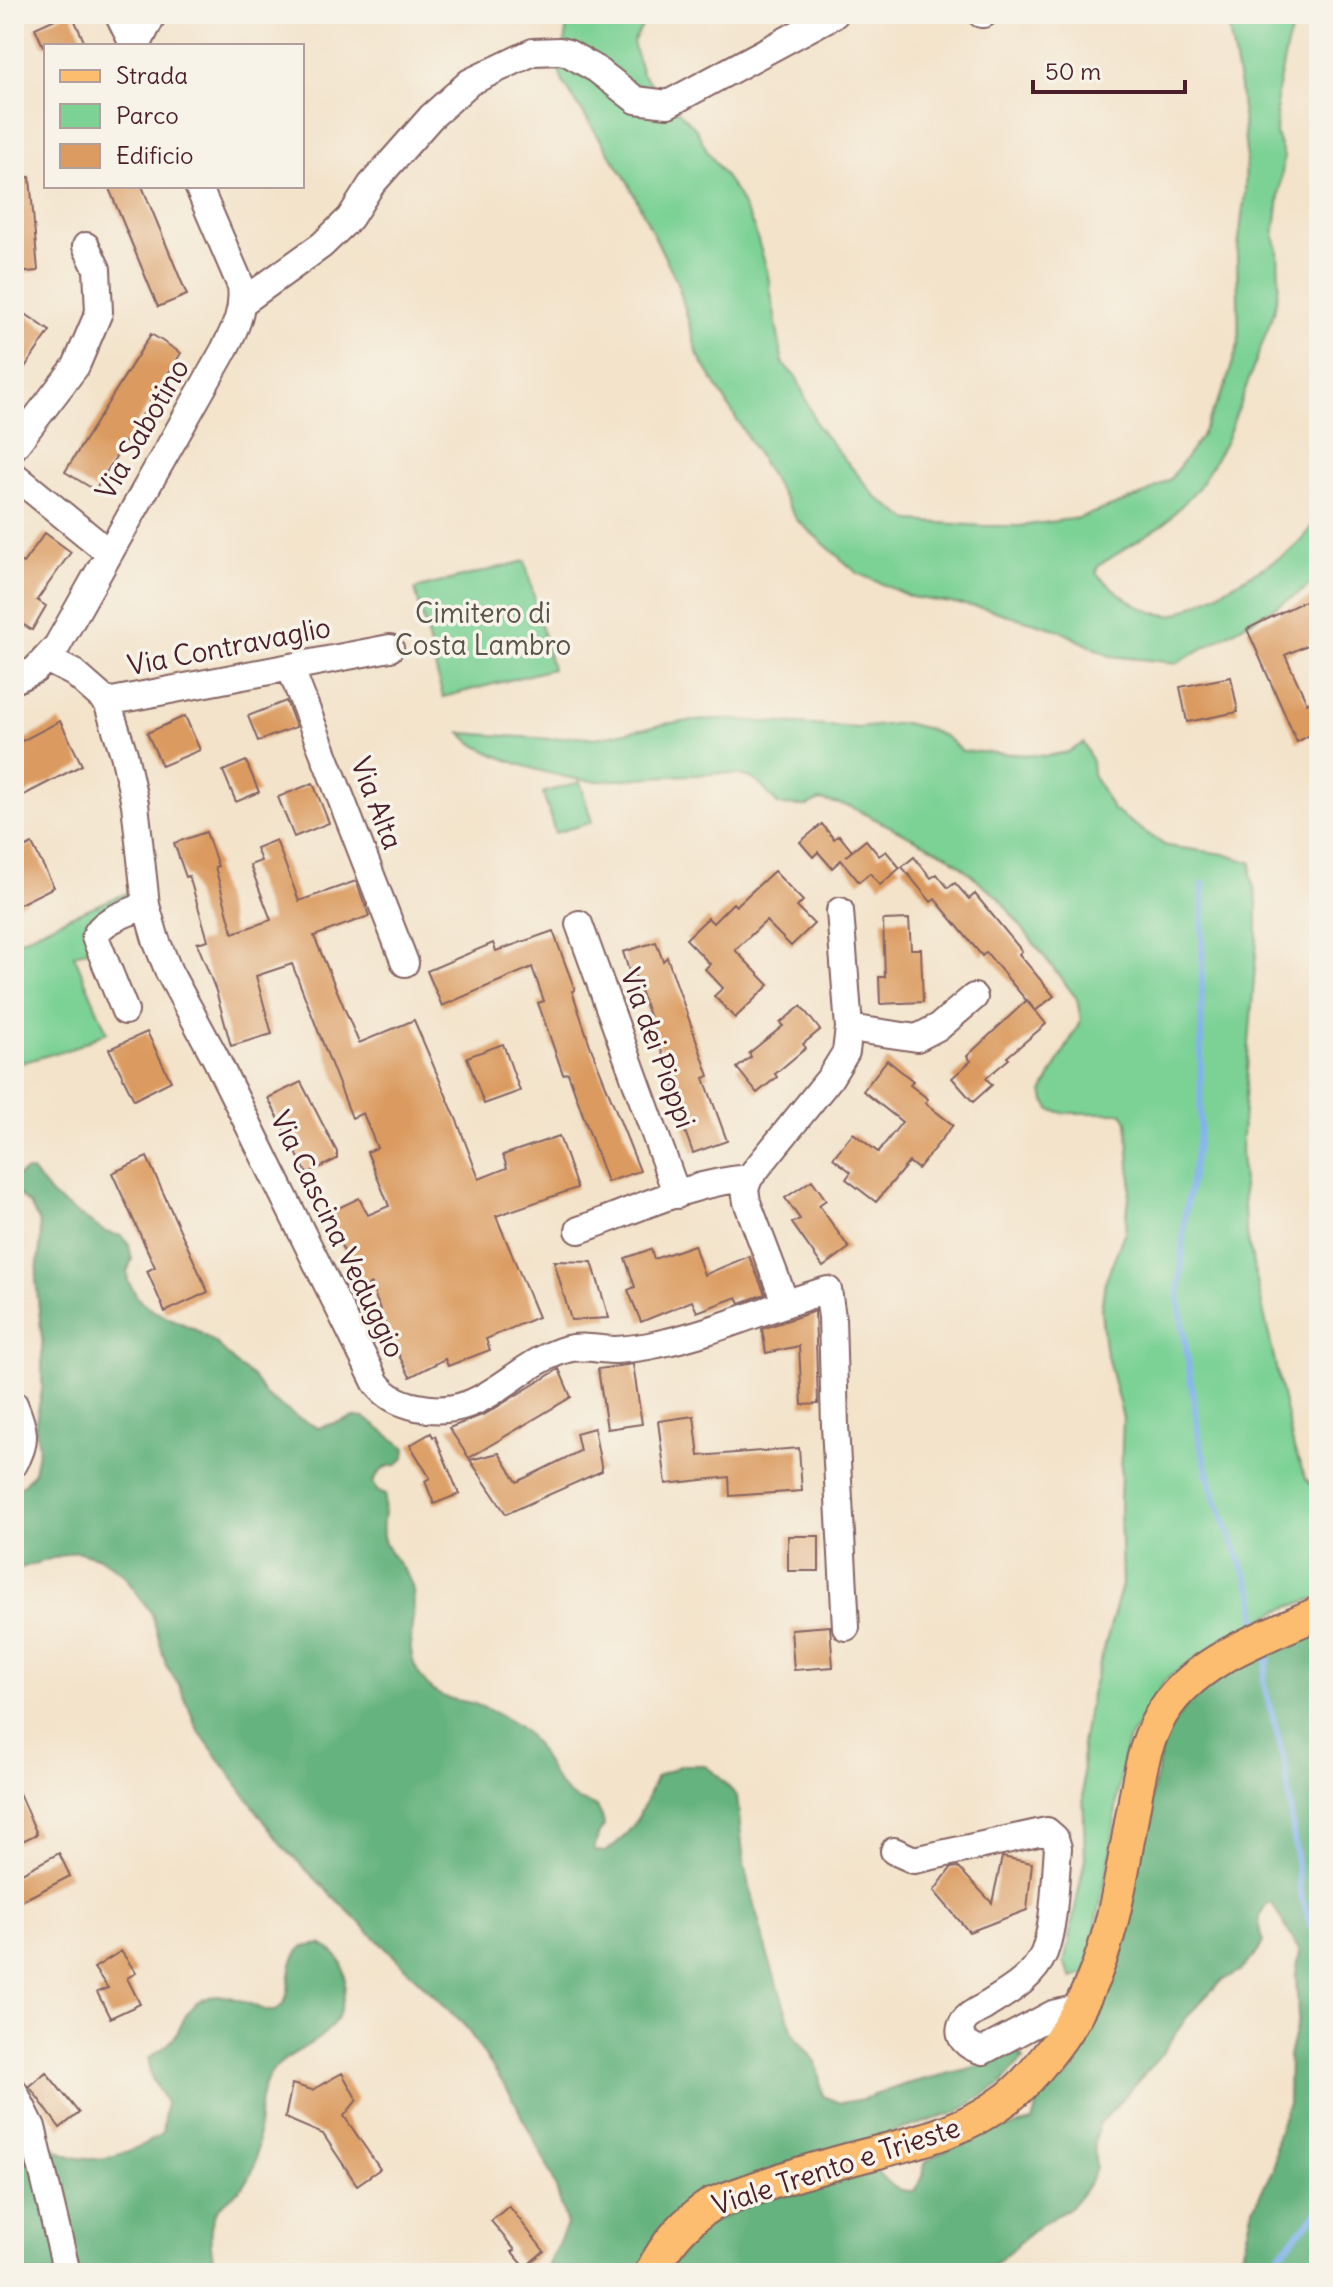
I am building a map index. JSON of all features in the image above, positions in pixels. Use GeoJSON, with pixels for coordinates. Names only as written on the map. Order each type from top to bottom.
{"type":"FeatureCollection","features":[{"type":"Feature","properties":{"kind":"main road","name":"Viale Trento e Trieste"},"geometry":{"type":"LineString","coordinates":[[651,2273],[659,2256],[680,2230],[712,2204],[835,2163],[915,2144],[968,2123],[1021,2087],[1057,2045],[1082,2007],[1113,1924],[1143,1759],[1160,1716],[1186,1684],[1208,1667],[1319,1613]]}},
{"type":"Feature","properties":{"kind":"street"},"geometry":{"type":"LineString","coordinates":[[118,14],[134,44]]}},
{"type":"Feature","properties":{"kind":"street"},"geometry":{"type":"LineString","coordinates":[[136,44],[153,14]]}},
{"type":"Feature","properties":{"kind":"street"},"geometry":{"type":"LineString","coordinates":[[199,188],[235,267],[243,302],[322,245],[346,222],[371,185],[431,117],[470,82],[533,52],[560,51],[596,69],[636,100],[668,104],[835,14]]}},
{"type":"Feature","properties":{"kind":"street"},"geometry":{"type":"LineString","coordinates":[[14,447],[76,366],[99,312],[97,269],[86,246]]}},
{"type":"Feature","properties":{"kind":"street","name":"Via Sabotino"},"geometry":{"type":"LineString","coordinates":[[14,680],[35,670],[57,646],[224,350],[243,302]]}},
{"type":"Feature","properties":{"kind":"street"},"geometry":{"type":"LineString","coordinates":[[14,475],[108,552]]}},
{"type":"Feature","properties":{"kind":"street","name":"Via Contravaglio"},"geometry":{"type":"LineString","coordinates":[[46,659],[74,673],[107,702],[390,648]]}},
{"type":"Feature","properties":{"kind":"street","name":"Via Alta"},"geometry":{"type":"LineString","coordinates":[[290,667],[405,963]]}},
{"type":"Feature","properties":{"kind":"street","name":"Via Cascina Veduggio"},"geometry":{"type":"LineString","coordinates":[[107,702],[124,754],[135,804],[146,905],[156,940],[169,972],[215,1057],[368,1370],[384,1393],[395,1400],[436,1411],[460,1408],[569,1348],[616,1350],[658,1344],[828,1290],[846,1627]]}},
{"type":"Feature","properties":{"kind":"street"},"geometry":{"type":"LineString","coordinates":[[125,1011],[95,937],[97,930],[105,924],[146,905]]}},
{"type":"Feature","properties":{"kind":"street"},"geometry":{"type":"LineString","coordinates":[[785,1302],[747,1202],[745,1189],[749,1178],[830,1078],[846,1052],[849,1028],[840,911]]}},
{"type":"Feature","properties":{"kind":"street","name":"Via dei Pioppi"},"geometry":{"type":"LineString","coordinates":[[579,924],[677,1195]]}},
{"type":"Feature","properties":{"kind":"street"},"geometry":{"type":"LineString","coordinates":[[849,1028],[917,1038],[940,1026],[974,997]]}},
{"type":"Feature","properties":{"kind":"street"},"geometry":{"type":"LineString","coordinates":[[579,1230],[677,1195],[728,1180],[749,1178]]}},
{"type":"Feature","properties":{"kind":"street"},"geometry":{"type":"LineString","coordinates":[[14,1404],[23,1425],[24,1447],[14,1464]]}},
{"type":"Feature","properties":{"kind":"street"},"geometry":{"type":"LineString","coordinates":[[894,1851],[914,1860],[1047,1831],[1055,1838],[1058,1848],[1049,1932],[1043,1954],[1033,1970],[1015,1987],[964,2021],[961,2030],[963,2041],[971,2049],[983,2051],[1053,2014],[1082,2007]]}},
{"type":"Feature","properties":{"kind":"street"},"geometry":{"type":"LineString","coordinates":[[14,2091],[32,2127],[67,2273]]}},
{"type":"Feature","properties":{"kind":"green space"},"geometry":{"type":"Polygon","coordinates":[[[562,14],[649,14],[633,42],[642,74],[696,129],[737,194],[754,228],[767,270],[783,364],[797,378],[817,426],[876,497],[911,521],[1020,526],[1079,518],[1143,495],[1170,479],[1200,438],[1225,387],[1239,342],[1237,255],[1245,194],[1246,153],[1240,87],[1226,14],[1297,14],[1277,92],[1276,134],[1284,157],[1274,237],[1278,249],[1279,284],[1274,312],[1226,441],[1199,487],[1164,524],[1098,566],[1096,573],[1140,607],[1161,614],[1179,613],[1288,553],[1303,539],[1319,516],[1319,576],[1300,593],[1177,663],[1110,656],[1059,630],[984,608],[911,597],[857,573],[797,520],[698,355],[678,284],[628,182],[563,82],[556,62],[566,39],[562,14]]]}},
{"type":"Feature","properties":{"kind":"green space","name":"Cimitero di Costa Lambro"},"geometry":{"type":"Polygon","coordinates":[[[525,561],[552,669],[443,697],[415,589],[525,561]]]}},
{"type":"Feature","properties":{"kind":"green space"},"geometry":{"type":"Polygon","coordinates":[[[718,719],[858,728],[904,723],[946,737],[962,751],[1047,756],[1068,752],[1084,743],[1093,774],[1113,810],[1166,846],[1224,854],[1252,863],[1251,875],[1257,901],[1257,940],[1241,1148],[1245,1227],[1294,1449],[1306,1479],[1319,1491],[1319,1597],[1280,1610],[1221,1640],[1164,1681],[1127,1743],[1111,1852],[1086,1974],[1072,1978],[1064,1963],[1085,1859],[1082,1744],[1091,1694],[1122,1585],[1120,1503],[1123,1418],[1105,1348],[1101,1310],[1105,1282],[1125,1231],[1131,1181],[1127,1121],[1122,1113],[1064,1113],[1051,1110],[1043,1091],[1081,1020],[1077,999],[998,897],[948,855],[849,806],[820,800],[807,806],[779,805],[757,782],[738,774],[585,780],[547,773],[505,759],[461,733],[551,739],[576,736],[596,738],[671,723],[718,719]]]}},
{"type":"Feature","properties":{"kind":"green space"},"geometry":{"type":"Polygon","coordinates":[[[580,782],[592,822],[555,833],[543,793],[580,782]]]}},
{"type":"Feature","properties":{"kind":"green space"},"geometry":{"type":"Polygon","coordinates":[[[132,891],[132,901],[89,949],[74,955],[107,1032],[73,1048],[14,1065],[14,943],[132,891]]]}},
{"type":"Feature","properties":{"kind":"green space"},"geometry":{"type":"Polygon","coordinates":[[[25,1171],[32,1171],[52,1196],[63,1204],[105,1232],[121,1236],[129,1245],[132,1259],[127,1272],[128,1281],[138,1298],[152,1310],[216,1343],[253,1377],[265,1395],[318,1428],[355,1417],[365,1418],[406,1448],[405,1457],[397,1465],[383,1470],[373,1482],[377,1491],[385,1495],[385,1543],[413,1591],[411,1646],[416,1668],[428,1686],[439,1694],[489,1710],[528,1735],[560,1786],[573,1797],[599,1810],[604,1826],[594,1851],[606,1852],[625,1836],[637,1820],[656,1777],[681,1765],[704,1765],[737,1796],[744,1864],[767,1953],[794,2035],[816,2062],[823,2096],[840,2103],[863,2099],[906,2084],[983,2065],[1013,2052],[1019,2053],[1023,2059],[1000,2085],[958,2112],[794,2163],[639,2273],[544,2273],[567,2225],[552,2175],[513,2098],[465,2026],[283,1847],[198,1730],[180,1687],[166,1665],[152,1614],[122,1573],[100,1558],[76,1551],[14,1570],[14,1490],[34,1472],[39,1446],[35,1426],[42,1390],[42,1339],[36,1280],[41,1238],[39,1222],[30,1205],[14,1191],[14,1179],[25,1171]]]}},
{"type":"Feature","properties":{"kind":"green space"},"geometry":{"type":"Polygon","coordinates":[[[1319,1627],[1319,2273],[1229,2273],[1242,2255],[1253,2208],[1273,2169],[1277,2136],[1288,2103],[1289,2056],[1298,2019],[1296,1974],[1300,1952],[1272,1903],[1267,1904],[1260,1917],[1263,1942],[1258,1952],[1241,1970],[1220,1982],[1189,2014],[1162,2054],[1099,2125],[1094,2143],[1096,2167],[1089,2185],[1070,2208],[1040,2225],[984,2273],[668,2273],[687,2241],[725,2216],[750,2205],[804,2186],[877,2170],[893,2186],[914,2191],[923,2176],[925,2163],[936,2155],[993,2131],[1032,2122],[1040,2094],[1066,2079],[1076,2067],[1080,2038],[1113,1981],[1164,1737],[1188,1703],[1230,1669],[1319,1627]]]}},
{"type":"Feature","properties":{"kind":"green space"},"geometry":{"type":"Polygon","coordinates":[[[320,1944],[331,1950],[342,1963],[345,1981],[342,2004],[335,2021],[324,2034],[285,2059],[266,2082],[260,2102],[252,2173],[213,2219],[210,2237],[216,2273],[14,2273],[14,2144],[19,2138],[42,2138],[56,2149],[86,2159],[117,2155],[162,2134],[166,2103],[150,2075],[149,2058],[171,2042],[188,2012],[202,2000],[225,1996],[264,2010],[277,2010],[286,1997],[296,1954],[302,1948],[320,1944]]]}},
{"type":"Feature","properties":{"kind":"building"},"geometry":{"type":"Polygon","coordinates":[[[72,14],[85,44],[43,46],[35,28],[72,14]]]}},
{"type":"Feature","properties":{"kind":"building"},"geometry":{"type":"Polygon","coordinates":[[[30,177],[38,271],[14,273],[14,178],[30,177]]]}},
{"type":"Feature","properties":{"kind":"building"},"geometry":{"type":"Polygon","coordinates":[[[109,188],[143,188],[187,295],[158,307],[109,188]]]}},
{"type":"Feature","properties":{"kind":"building"},"geometry":{"type":"Polygon","coordinates":[[[14,306],[50,331],[14,383],[14,306]]]}},
{"type":"Feature","properties":{"kind":"building"},"geometry":{"type":"Polygon","coordinates":[[[151,334],[181,353],[95,490],[65,472],[151,334]]]}},
{"type":"Feature","properties":{"kind":"building"},"geometry":{"type":"Polygon","coordinates":[[[45,533],[71,552],[37,600],[46,606],[32,630],[14,619],[14,558],[23,563],[45,533]]]}},
{"type":"Feature","properties":{"kind":"building"},"geometry":{"type":"Polygon","coordinates":[[[1319,594],[1319,640],[1285,655],[1307,703],[1319,697],[1319,730],[1297,742],[1247,629],[1319,594]]]}},
{"type":"Feature","properties":{"kind":"building"},"geometry":{"type":"Polygon","coordinates":[[[1231,677],[1238,712],[1187,722],[1180,687],[1231,677]]]}},
{"type":"Feature","properties":{"kind":"building"},"geometry":{"type":"Polygon","coordinates":[[[286,701],[296,727],[258,741],[248,716],[286,701]]]}},
{"type":"Feature","properties":{"kind":"building"},"geometry":{"type":"Polygon","coordinates":[[[185,716],[200,750],[162,766],[147,733],[185,716]]]}},
{"type":"Feature","properties":{"kind":"building"},"geometry":{"type":"Polygon","coordinates":[[[60,721],[82,765],[14,800],[14,745],[60,721]]]}},
{"type":"Feature","properties":{"kind":"building"},"geometry":{"type":"Polygon","coordinates":[[[246,761],[259,792],[236,802],[223,771],[246,761]]]}},
{"type":"Feature","properties":{"kind":"building"},"geometry":{"type":"Polygon","coordinates":[[[313,783],[329,823],[294,837],[278,797],[313,783]]]}},
{"type":"Feature","properties":{"kind":"building"},"geometry":{"type":"Polygon","coordinates":[[[822,824],[834,839],[839,835],[852,851],[846,856],[866,840],[879,856],[886,851],[900,868],[880,885],[870,873],[859,882],[841,860],[832,868],[818,852],[813,857],[800,842],[822,824]]]}},
{"type":"Feature","properties":{"kind":"building"},"geometry":{"type":"Polygon","coordinates":[[[206,832],[218,866],[215,867],[233,933],[271,920],[250,865],[261,861],[256,848],[276,840],[299,901],[356,881],[369,916],[314,936],[359,1043],[414,1020],[479,1179],[507,1168],[503,1155],[559,1136],[577,1188],[496,1216],[538,1317],[486,1339],[490,1350],[448,1366],[445,1359],[410,1377],[390,1338],[371,1284],[362,1289],[326,1214],[359,1198],[368,1215],[389,1206],[367,1152],[377,1148],[363,1113],[352,1118],[292,964],[256,976],[272,1034],[231,1046],[216,991],[197,943],[208,940],[189,876],[186,877],[174,843],[206,832]]]}},
{"type":"Feature","properties":{"kind":"building"},"geometry":{"type":"Polygon","coordinates":[[[32,844],[54,887],[14,907],[14,853],[32,844]]]}},
{"type":"Feature","properties":{"kind":"building"},"geometry":{"type":"Polygon","coordinates":[[[914,857],[931,878],[937,874],[948,888],[955,883],[969,899],[975,894],[1054,996],[1035,1011],[986,952],[982,956],[935,899],[931,902],[902,867],[914,857]]]}},
{"type":"Feature","properties":{"kind":"building"},"geometry":{"type":"Polygon","coordinates":[[[774,871],[803,901],[797,907],[814,924],[791,946],[766,921],[735,950],[769,985],[735,1018],[714,996],[723,988],[705,969],[710,964],[686,939],[708,918],[713,923],[733,903],[736,906],[774,871]]]}},
{"type":"Feature","properties":{"kind":"building"},"geometry":{"type":"Polygon","coordinates":[[[909,919],[911,949],[921,949],[923,1002],[880,1004],[879,977],[885,977],[883,920],[909,919]]]}},
{"type":"Feature","properties":{"kind":"building"},"geometry":{"type":"Polygon","coordinates":[[[553,931],[575,990],[572,991],[591,1048],[640,1171],[607,1182],[568,1073],[563,1074],[538,1003],[544,1001],[532,967],[442,1006],[427,971],[493,943],[496,951],[553,931]]]}},
{"type":"Feature","properties":{"kind":"building"},"geometry":{"type":"Polygon","coordinates":[[[656,942],[663,961],[667,957],[709,1076],[704,1078],[727,1141],[693,1153],[670,1090],[675,1089],[635,976],[631,977],[623,952],[656,942]]]}},
{"type":"Feature","properties":{"kind":"building"},"geometry":{"type":"Polygon","coordinates":[[[1027,1000],[1046,1024],[986,1078],[992,1085],[973,1102],[952,1078],[971,1061],[967,1056],[1027,1000]]]}},
{"type":"Feature","properties":{"kind":"building"},"geometry":{"type":"Polygon","coordinates":[[[801,1006],[820,1030],[803,1044],[806,1048],[775,1074],[777,1077],[757,1093],[737,1068],[751,1057],[749,1053],[783,1026],[780,1023],[801,1006]]]}},
{"type":"Feature","properties":{"kind":"building"},"geometry":{"type":"Polygon","coordinates":[[[147,1032],[171,1081],[134,1100],[109,1049],[147,1032]]]}},
{"type":"Feature","properties":{"kind":"building"},"geometry":{"type":"Polygon","coordinates":[[[503,1044],[520,1091],[484,1104],[467,1057],[503,1044]]]}},
{"type":"Feature","properties":{"kind":"building"},"geometry":{"type":"Polygon","coordinates":[[[887,1060],[913,1081],[910,1085],[928,1099],[925,1103],[953,1125],[918,1169],[909,1162],[876,1202],[846,1179],[851,1172],[833,1158],[853,1133],[878,1152],[902,1122],[863,1091],[887,1060]]]}},
{"type":"Feature","properties":{"kind":"building"},"geometry":{"type":"Polygon","coordinates":[[[301,1082],[337,1152],[337,1159],[307,1174],[268,1098],[301,1082]]]}},
{"type":"Feature","properties":{"kind":"building"},"geometry":{"type":"Polygon","coordinates":[[[147,1157],[208,1292],[165,1312],[147,1271],[155,1267],[112,1173],[147,1157]]]}},
{"type":"Feature","properties":{"kind":"building"},"geometry":{"type":"Polygon","coordinates":[[[812,1180],[826,1200],[819,1205],[849,1248],[823,1267],[792,1223],[800,1219],[785,1198],[812,1180]]]}},
{"type":"Feature","properties":{"kind":"building"},"geometry":{"type":"Polygon","coordinates":[[[694,1245],[704,1275],[749,1256],[765,1294],[740,1303],[737,1297],[697,1312],[692,1301],[641,1322],[628,1290],[635,1287],[625,1258],[651,1249],[654,1259],[694,1245]]]}},
{"type":"Feature","properties":{"kind":"building"},"geometry":{"type":"Polygon","coordinates":[[[554,1261],[592,1262],[609,1318],[571,1320],[554,1261]]]}},
{"type":"Feature","properties":{"kind":"building"},"geometry":{"type":"Polygon","coordinates":[[[815,1311],[818,1404],[802,1405],[799,1346],[766,1353],[762,1329],[815,1311]]]}},
{"type":"Feature","properties":{"kind":"building"},"geometry":{"type":"Polygon","coordinates":[[[633,1364],[642,1424],[607,1429],[598,1369],[633,1364]]]}},
{"type":"Feature","properties":{"kind":"building"},"geometry":{"type":"Polygon","coordinates":[[[559,1369],[571,1397],[469,1458],[449,1428],[487,1413],[559,1369]]]}},
{"type":"Feature","properties":{"kind":"building"},"geometry":{"type":"Polygon","coordinates":[[[694,1416],[699,1456],[799,1448],[802,1491],[730,1496],[729,1477],[666,1484],[658,1421],[694,1416]]]}},
{"type":"Feature","properties":{"kind":"building"},"geometry":{"type":"Polygon","coordinates":[[[594,1428],[602,1471],[506,1514],[470,1460],[499,1453],[517,1482],[580,1451],[576,1433],[594,1428]]]}},
{"type":"Feature","properties":{"kind":"building"},"geometry":{"type":"Polygon","coordinates":[[[431,1433],[459,1494],[434,1504],[425,1481],[430,1478],[410,1445],[431,1433]]]}},
{"type":"Feature","properties":{"kind":"building"},"geometry":{"type":"Polygon","coordinates":[[[788,1536],[819,1536],[819,1571],[788,1571],[788,1536]]]}},
{"type":"Feature","properties":{"kind":"building"},"geometry":{"type":"Polygon","coordinates":[[[830,1626],[833,1667],[794,1670],[791,1629],[830,1626]]]}},
{"type":"Feature","properties":{"kind":"building"},"geometry":{"type":"Polygon","coordinates":[[[14,1782],[37,1834],[14,1845],[14,1782]]]}},
{"type":"Feature","properties":{"kind":"building"},"geometry":{"type":"Polygon","coordinates":[[[59,1853],[70,1876],[14,1905],[14,1877],[59,1853]]]}},
{"type":"Feature","properties":{"kind":"building"},"geometry":{"type":"Polygon","coordinates":[[[1002,1857],[1032,1863],[1027,1910],[969,1932],[934,1891],[951,1868],[958,1867],[992,1903],[1002,1857]]]}},
{"type":"Feature","properties":{"kind":"building"},"geometry":{"type":"Polygon","coordinates":[[[121,1951],[136,1973],[127,1978],[140,2004],[110,2018],[97,1992],[108,1988],[94,1968],[121,1951]]]}},
{"type":"Feature","properties":{"kind":"building"},"geometry":{"type":"Polygon","coordinates":[[[46,2072],[79,2113],[60,2128],[29,2086],[46,2072]]]}},
{"type":"Feature","properties":{"kind":"building"},"geometry":{"type":"Polygon","coordinates":[[[342,2073],[357,2100],[344,2116],[380,2169],[357,2185],[323,2134],[285,2118],[292,2084],[312,2090],[342,2073]]]}},
{"type":"Feature","properties":{"kind":"building"},"geometry":{"type":"Polygon","coordinates":[[[509,2206],[544,2251],[525,2267],[491,2221],[509,2206]]]}},
{"type":"Feature","properties":{"kind":"waterway"},"geometry":{"type":"LineString","coordinates":[[1203,884],[1200,1129],[1184,1220],[1179,1299],[1199,1438],[1212,1489],[1254,1596],[1257,1626]]}},
{"type":"Feature","properties":{"kind":"waterway"},"geometry":{"type":"LineString","coordinates":[[1270,1653],[1263,1681],[1285,1763],[1300,1891],[1310,1924],[1319,1940]]}},
{"type":"Feature","properties":{"kind":"waterway"},"geometry":{"type":"LineString","coordinates":[[1258,2273],[1319,2211]]}}]}
